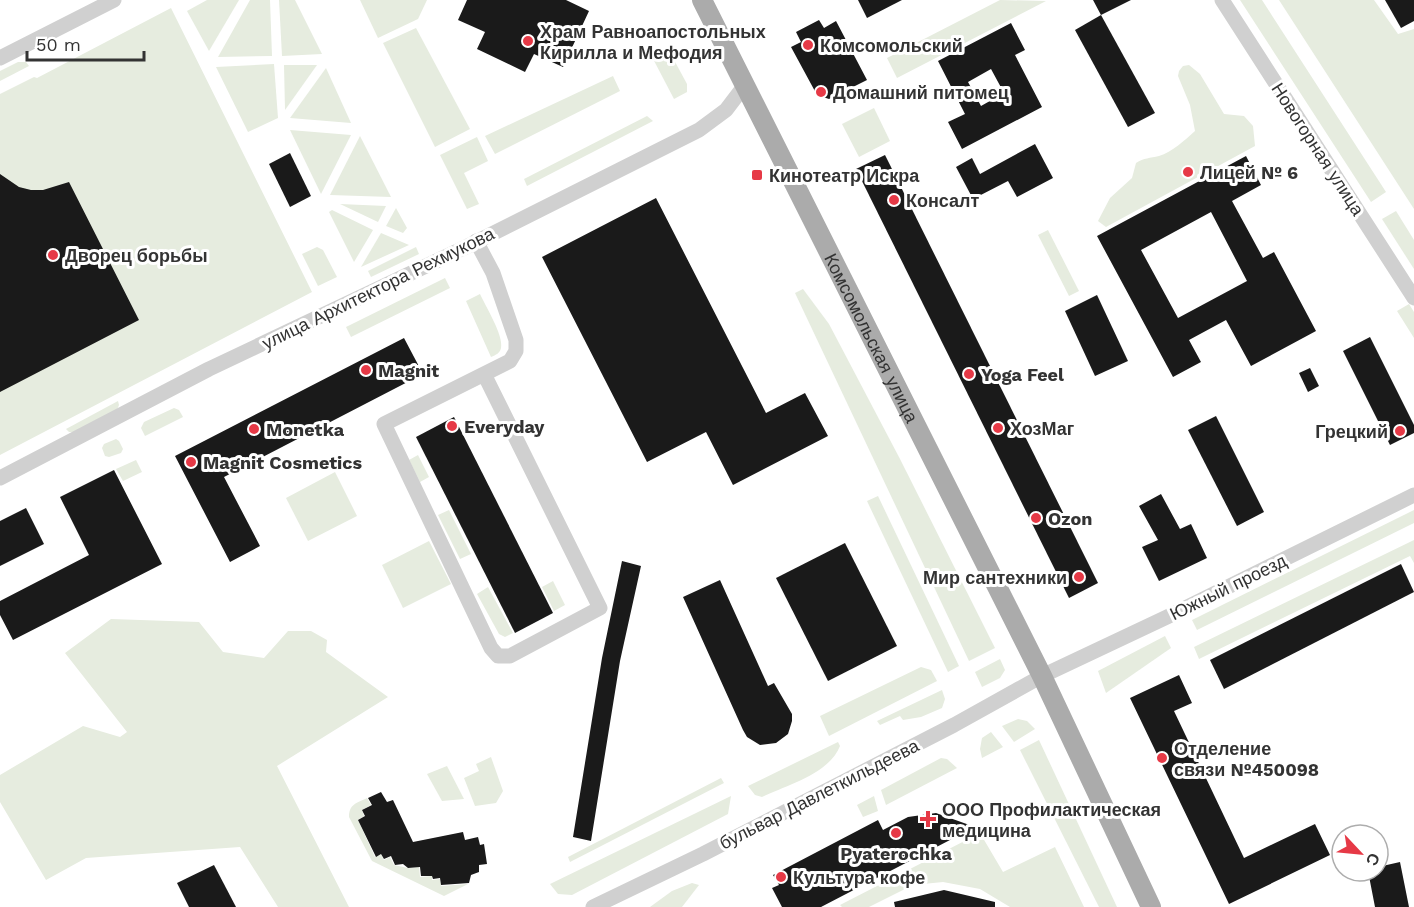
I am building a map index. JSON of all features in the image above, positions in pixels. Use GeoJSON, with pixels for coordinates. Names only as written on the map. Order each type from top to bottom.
{"type":"FeatureCollection","features":[{"type":"Feature","properties":{"kind":"main road","name":"Комсомольская улица"},"geometry":{"type":"LineString","coordinates":[[707,2],[745,85],[1042,676],[1151,907]]}},
{"type":"Feature","properties":{"kind":"street"},"geometry":{"type":"LineString","coordinates":[[0,58],[114,0]]}},
{"type":"Feature","properties":{"kind":"street","name":"Новогорная улица"},"geometry":{"type":"LineString","coordinates":[[1222,0],[1414,298]]}},
{"type":"Feature","properties":{"kind":"street","name":"улица Архитектора Рехмукова"},"geometry":{"type":"LineString","coordinates":[[0,478],[209,369],[476,241],[699,130],[726,110],[745,85]]}},
{"type":"Feature","properties":{"kind":"street"},"geometry":{"type":"LineString","coordinates":[[476,241],[493,273],[516,340],[516,351],[510,361],[484,374],[384,424],[491,648],[498,656],[510,656],[600,608],[484,374]]}},
{"type":"Feature","properties":{"kind":"street","name":"Южный проезд"},"geometry":{"type":"LineString","coordinates":[[1042,676],[1414,495]]}},
{"type":"Feature","properties":{"kind":"street","name":"бульвар Давлеткильдеева"},"geometry":{"type":"LineString","coordinates":[[593,907],[703,854],[988,708],[1042,676]]}},
{"type":"Feature","properties":{"kind":"shaded area"},"geometry":{"type":"Polygon","coordinates":[[[207,0],[239,0],[209,51],[187,11],[207,0]]]}},
{"type":"Feature","properties":{"kind":"shaded area"},"geometry":{"type":"Polygon","coordinates":[[[250,0],[270,0],[272,56],[218,57],[250,0]]]}},
{"type":"Feature","properties":{"kind":"shaded area"},"geometry":{"type":"Polygon","coordinates":[[[279,0],[295,0],[322,54],[282,56],[279,0]]]}},
{"type":"Feature","properties":{"kind":"shaded area"},"geometry":{"type":"Polygon","coordinates":[[[360,0],[427,0],[418,19],[378,38],[360,0]]]}},
{"type":"Feature","properties":{"kind":"shaded area"},"geometry":{"type":"Polygon","coordinates":[[[1000,0],[1046,1],[897,78],[887,58],[1000,0]]]}},
{"type":"Feature","properties":{"kind":"shaded area"},"geometry":{"type":"Polygon","coordinates":[[[1240,0],[1262,0],[1386,192],[1371,202],[1240,0]]]}},
{"type":"Feature","properties":{"kind":"shaded area"},"geometry":{"type":"Polygon","coordinates":[[[1279,0],[1374,0],[1398,34],[1414,29],[1414,209],[1279,0]]]}},
{"type":"Feature","properties":{"kind":"shaded area"},"geometry":{"type":"Polygon","coordinates":[[[171,8],[312,292],[0,455],[0,94],[34,77],[37,78],[171,8]]]}},
{"type":"Feature","properties":{"kind":"shaded area"},"geometry":{"type":"Polygon","coordinates":[[[416,28],[470,129],[435,147],[383,43],[416,28]]]}},
{"type":"Feature","properties":{"kind":"shaded area"},"geometry":{"type":"Polygon","coordinates":[[[667,47],[687,84],[687,92],[674,99],[651,55],[667,47]]]}},
{"type":"Feature","properties":{"kind":"shaded area"},"geometry":{"type":"Polygon","coordinates":[[[18,62],[26,62],[29,66],[0,81],[0,71],[18,62]]]}},
{"type":"Feature","properties":{"kind":"shaded area"},"geometry":{"type":"Polygon","coordinates":[[[274,64],[278,118],[248,132],[216,67],[274,64]]]}},
{"type":"Feature","properties":{"kind":"shaded area"},"geometry":{"type":"Polygon","coordinates":[[[284,65],[317,65],[285,110],[284,65]]]}},
{"type":"Feature","properties":{"kind":"shaded area"},"geometry":{"type":"Polygon","coordinates":[[[1189,65],[1200,74],[1224,114],[1244,116],[1253,126],[1255,146],[1106,227],[1098,221],[1110,198],[1132,178],[1136,163],[1169,152],[1195,131],[1190,105],[1178,76],[1183,66],[1189,65]]]}},
{"type":"Feature","properties":{"kind":"shaded area"},"geometry":{"type":"Polygon","coordinates":[[[326,68],[351,123],[290,118],[326,68]]]}},
{"type":"Feature","properties":{"kind":"shaded area"},"geometry":{"type":"Polygon","coordinates":[[[613,76],[620,91],[495,154],[485,136],[613,76]]]}},
{"type":"Feature","properties":{"kind":"shaded area"},"geometry":{"type":"Polygon","coordinates":[[[874,108],[890,141],[859,157],[842,124],[874,108]]]}},
{"type":"Feature","properties":{"kind":"shaded area"},"geometry":{"type":"Polygon","coordinates":[[[647,116],[653,121],[527,186],[524,179],[647,116]]]}},
{"type":"Feature","properties":{"kind":"shaded area"},"geometry":{"type":"Polygon","coordinates":[[[290,130],[351,135],[321,194],[290,130]]]}},
{"type":"Feature","properties":{"kind":"shaded area"},"geometry":{"type":"Polygon","coordinates":[[[360,136],[391,197],[330,195],[360,136]]]}},
{"type":"Feature","properties":{"kind":"shaded area"},"geometry":{"type":"Polygon","coordinates":[[[477,137],[488,161],[464,173],[479,204],[467,209],[440,155],[477,137]]]}},
{"type":"Feature","properties":{"kind":"shaded area"},"geometry":{"type":"Polygon","coordinates":[[[340,204],[386,206],[378,222],[340,204]]]}},
{"type":"Feature","properties":{"kind":"shaded area"},"geometry":{"type":"Polygon","coordinates":[[[396,208],[407,228],[403,233],[386,226],[396,208]]]}},
{"type":"Feature","properties":{"kind":"shaded area"},"geometry":{"type":"Polygon","coordinates":[[[332,210],[373,230],[354,262],[329,212],[332,210]]]}},
{"type":"Feature","properties":{"kind":"shaded area"},"geometry":{"type":"Polygon","coordinates":[[[1396,211],[1414,240],[1414,269],[1382,219],[1396,211]]]}},
{"type":"Feature","properties":{"kind":"shaded area"},"geometry":{"type":"Polygon","coordinates":[[[1048,230],[1079,291],[1069,296],[1038,235],[1048,230]]]}},
{"type":"Feature","properties":{"kind":"shaded area"},"geometry":{"type":"Polygon","coordinates":[[[381,233],[409,245],[361,267],[381,233]]]}},
{"type":"Feature","properties":{"kind":"shaded area"},"geometry":{"type":"Polygon","coordinates":[[[317,247],[323,250],[337,277],[318,286],[302,254],[317,247]]]}},
{"type":"Feature","properties":{"kind":"shaded area"},"geometry":{"type":"Polygon","coordinates":[[[416,247],[419,254],[371,277],[368,271],[416,247]]]}},
{"type":"Feature","properties":{"kind":"shaded area"},"geometry":{"type":"Polygon","coordinates":[[[445,278],[450,288],[351,337],[346,327],[445,278]]]}},
{"type":"Feature","properties":{"kind":"shaded area"},"geometry":{"type":"Polygon","coordinates":[[[803,289],[829,324],[995,648],[969,661],[795,293],[803,289]]]}},
{"type":"Feature","properties":{"kind":"shaded area"},"geometry":{"type":"Polygon","coordinates":[[[480,294],[500,336],[500,351],[491,357],[466,301],[480,294]]]}},
{"type":"Feature","properties":{"kind":"shaded area"},"geometry":{"type":"Polygon","coordinates":[[[1409,304],[1414,312],[1414,338],[1397,311],[1409,304]]]}},
{"type":"Feature","properties":{"kind":"shaded area"},"geometry":{"type":"Polygon","coordinates":[[[118,401],[117,410],[74,432],[66,429],[118,401]]]}},
{"type":"Feature","properties":{"kind":"shaded area"},"geometry":{"type":"Polygon","coordinates":[[[174,408],[179,410],[183,417],[145,436],[141,428],[144,422],[174,408]]]}},
{"type":"Feature","properties":{"kind":"shaded area"},"geometry":{"type":"Polygon","coordinates":[[[116,439],[123,449],[121,453],[105,456],[102,448],[104,444],[116,439]]]}},
{"type":"Feature","properties":{"kind":"shaded area"},"geometry":{"type":"Polygon","coordinates":[[[418,455],[429,477],[420,482],[409,460],[418,455]]]}},
{"type":"Feature","properties":{"kind":"shaded area"},"geometry":{"type":"Polygon","coordinates":[[[136,460],[142,472],[123,481],[116,469],[136,460]]]}},
{"type":"Feature","properties":{"kind":"shaded area"},"geometry":{"type":"Polygon","coordinates":[[[335,472],[357,516],[308,541],[286,498],[335,472]]]}},
{"type":"Feature","properties":{"kind":"shaded area"},"geometry":{"type":"Polygon","coordinates":[[[878,496],[959,666],[948,672],[867,501],[878,496]]]}},
{"type":"Feature","properties":{"kind":"shaded area"},"geometry":{"type":"Polygon","coordinates":[[[449,510],[471,554],[460,559],[438,515],[449,510]]]}},
{"type":"Feature","properties":{"kind":"shaded area"},"geometry":{"type":"Polygon","coordinates":[[[1414,510],[1414,523],[1197,630],[1192,620],[1414,510]]]}},
{"type":"Feature","properties":{"kind":"shaded area"},"geometry":{"type":"Polygon","coordinates":[[[1414,540],[1414,563],[1410,556],[1199,659],[1194,647],[1414,540]]]}},
{"type":"Feature","properties":{"kind":"shaded area"},"geometry":{"type":"Polygon","coordinates":[[[429,541],[451,584],[403,608],[382,565],[429,541]]]}},
{"type":"Feature","properties":{"kind":"shaded area"},"geometry":{"type":"Polygon","coordinates":[[[553,581],[565,605],[554,611],[542,587],[553,581]]]}},
{"type":"Feature","properties":{"kind":"shaded area"},"geometry":{"type":"Polygon","coordinates":[[[488,587],[513,633],[505,637],[499,634],[477,594],[488,587]]]}},
{"type":"Feature","properties":{"kind":"shaded area"},"geometry":{"type":"Polygon","coordinates":[[[111,619],[199,622],[223,652],[264,658],[288,631],[311,631],[327,640],[326,652],[388,697],[277,766],[349,907],[278,907],[240,847],[86,858],[46,880],[0,802],[0,775],[83,726],[120,737],[127,732],[65,653],[111,619]]]}},
{"type":"Feature","properties":{"kind":"shaded area"},"geometry":{"type":"Polygon","coordinates":[[[1165,636],[1171,648],[1106,693],[1098,671],[1165,636]]]}},
{"type":"Feature","properties":{"kind":"shaded area"},"geometry":{"type":"Polygon","coordinates":[[[1000,659],[1005,670],[1000,678],[982,687],[975,672],[1000,659]]]}},
{"type":"Feature","properties":{"kind":"shaded area"},"geometry":{"type":"Polygon","coordinates":[[[921,667],[931,670],[937,681],[829,736],[820,716],[921,667]]]}},
{"type":"Feature","properties":{"kind":"shaded area"},"geometry":{"type":"Polygon","coordinates":[[[942,690],[945,699],[942,708],[921,717],[903,720],[900,716],[880,725],[877,721],[942,690]]]}},
{"type":"Feature","properties":{"kind":"shaded area"},"geometry":{"type":"Polygon","coordinates":[[[1018,719],[1027,721],[1035,729],[1014,742],[1002,726],[1018,719]]]}},
{"type":"Feature","properties":{"kind":"shaded area"},"geometry":{"type":"Polygon","coordinates":[[[991,732],[1003,747],[982,758],[980,749],[982,738],[991,732]]]}},
{"type":"Feature","properties":{"kind":"shaded area"},"geometry":{"type":"Polygon","coordinates":[[[1039,740],[1117,907],[1099,907],[1020,750],[1039,740]]]}},
{"type":"Feature","properties":{"kind":"shaded area"},"geometry":{"type":"Polygon","coordinates":[[[838,742],[840,746],[835,756],[806,777],[762,797],[755,795],[748,786],[838,742]]]}},
{"type":"Feature","properties":{"kind":"shaded area"},"geometry":{"type":"Polygon","coordinates":[[[491,757],[503,791],[496,803],[475,806],[464,778],[479,771],[476,764],[491,757]]]}},
{"type":"Feature","properties":{"kind":"shaded area"},"geometry":{"type":"Polygon","coordinates":[[[941,758],[947,759],[957,768],[886,805],[881,790],[941,758]]]}},
{"type":"Feature","properties":{"kind":"shaded area"},"geometry":{"type":"Polygon","coordinates":[[[447,766],[464,799],[442,801],[427,774],[447,766]]]}},
{"type":"Feature","properties":{"kind":"shaded area"},"geometry":{"type":"Polygon","coordinates":[[[721,778],[724,783],[570,862],[568,857],[721,778]]]}},
{"type":"Feature","properties":{"kind":"shaded area"},"geometry":{"type":"Polygon","coordinates":[[[731,796],[728,814],[572,895],[558,894],[550,884],[731,796]]]}},
{"type":"Feature","properties":{"kind":"shaded area"},"geometry":{"type":"Polygon","coordinates":[[[874,796],[878,811],[863,817],[857,805],[874,796]]]}},
{"type":"Feature","properties":{"kind":"shaded area"},"geometry":{"type":"Polygon","coordinates":[[[367,798],[371,805],[362,810],[364,816],[358,820],[375,857],[381,854],[384,860],[390,857],[394,865],[408,868],[419,867],[420,877],[432,876],[432,880],[440,879],[441,886],[468,884],[444,896],[372,861],[349,817],[352,807],[367,798]]]}},
{"type":"Feature","properties":{"kind":"shaded area"},"geometry":{"type":"Polygon","coordinates":[[[980,833],[1003,872],[1055,847],[1084,907],[1010,907],[980,889],[943,882],[913,885],[869,907],[842,907],[840,905],[980,833]]]}},
{"type":"Feature","properties":{"kind":"shaded area"},"geometry":{"type":"Polygon","coordinates":[[[692,883],[699,885],[682,907],[650,907],[672,891],[692,883]]]}},
{"type":"Feature","properties":{"kind":"building","name":"Храм Равноапостольных Кирилла и Мефодия"},"geometry":{"type":"Polygon","coordinates":[[[467,0],[566,0],[589,11],[563,67],[534,54],[525,72],[477,49],[485,32],[458,20],[467,0]]]}},
{"type":"Feature","properties":{"kind":"building"},"geometry":{"type":"Polygon","coordinates":[[[858,0],[902,0],[867,18],[858,0]]]}},
{"type":"Feature","properties":{"kind":"building"},"geometry":{"type":"Polygon","coordinates":[[[1093,0],[1131,0],[1101,15],[1093,0]]]}},
{"type":"Feature","properties":{"kind":"building"},"geometry":{"type":"Polygon","coordinates":[[[1385,0],[1414,0],[1414,21],[1401,28],[1385,0]]]}},
{"type":"Feature","properties":{"kind":"building"},"geometry":{"type":"Polygon","coordinates":[[[1101,15],[1155,113],[1128,127],[1075,30],[1101,15]]]}},
{"type":"Feature","properties":{"kind":"building"},"geometry":{"type":"Polygon","coordinates":[[[819,20],[824,28],[836,21],[867,80],[829,99],[817,95],[791,47],[801,42],[796,32],[819,20]]]}},
{"type":"Feature","properties":{"kind":"building"},"geometry":{"type":"Polygon","coordinates":[[[1011,23],[1025,50],[1015,55],[1042,107],[962,149],[948,122],[965,114],[938,61],[1011,23]],[[991,69],[968,82],[981,106],[1004,93],[991,69]]]}},
{"type":"Feature","properties":{"kind":"building"},"geometry":{"type":"Polygon","coordinates":[[[1035,144],[1053,178],[1017,197],[1008,181],[973,199],[956,167],[972,158],[980,174],[1035,144]]]}},
{"type":"Feature","properties":{"kind":"building"},"geometry":{"type":"Polygon","coordinates":[[[290,153],[311,196],[290,207],[269,164],[290,153]]]}},
{"type":"Feature","properties":{"kind":"building"},"geometry":{"type":"Polygon","coordinates":[[[885,155],[1098,583],[1069,598],[856,169],[885,155]]]}},
{"type":"Feature","properties":{"kind":"building"},"geometry":{"type":"Polygon","coordinates":[[[1246,156],[1261,185],[1232,201],[1263,258],[1274,252],[1316,331],[1251,366],[1226,320],[1189,340],[1201,362],[1173,377],[1097,236],[1246,156]],[[1211,212],[1141,250],[1178,318],[1247,281],[1211,212]]]}},
{"type":"Feature","properties":{"kind":"building","name":"Дворец борьбы"},"geometry":{"type":"Polygon","coordinates":[[[0,174],[19,187],[31,190],[43,190],[69,182],[139,320],[0,392],[0,174]]]}},
{"type":"Feature","properties":{"kind":"building"},"geometry":{"type":"Polygon","coordinates":[[[656,198],[766,413],[805,393],[828,436],[733,485],[706,432],[647,462],[542,257],[656,198]]]}},
{"type":"Feature","properties":{"kind":"building"},"geometry":{"type":"Polygon","coordinates":[[[1097,295],[1128,361],[1095,376],[1065,311],[1097,295]]]}},
{"type":"Feature","properties":{"kind":"building"},"geometry":{"type":"Polygon","coordinates":[[[1370,337],[1414,425],[1414,433],[1390,445],[1343,351],[1370,337]]]}},
{"type":"Feature","properties":{"kind":"building"},"geometry":{"type":"Polygon","coordinates":[[[404,338],[423,374],[224,477],[260,546],[230,562],[175,456],[404,338]]]}},
{"type":"Feature","properties":{"kind":"building"},"geometry":{"type":"Polygon","coordinates":[[[1310,368],[1319,386],[1308,392],[1299,373],[1310,368]]]}},
{"type":"Feature","properties":{"kind":"building"},"geometry":{"type":"Polygon","coordinates":[[[1216,416],[1264,512],[1237,526],[1188,430],[1216,416]]]}},
{"type":"Feature","properties":{"kind":"building"},"geometry":{"type":"Polygon","coordinates":[[[454,417],[553,613],[515,633],[416,437],[454,417]]]}},
{"type":"Feature","properties":{"kind":"building"},"geometry":{"type":"Polygon","coordinates":[[[114,470],[162,564],[13,640],[0,615],[0,601],[89,555],[60,497],[114,470]]]}},
{"type":"Feature","properties":{"kind":"building"},"geometry":{"type":"Polygon","coordinates":[[[1161,494],[1180,529],[1191,524],[1207,558],[1159,581],[1142,547],[1158,540],[1139,506],[1161,494]]]}},
{"type":"Feature","properties":{"kind":"building"},"geometry":{"type":"Polygon","coordinates":[[[26,508],[44,544],[0,566],[0,521],[26,508]]]}},
{"type":"Feature","properties":{"kind":"building"},"geometry":{"type":"Polygon","coordinates":[[[845,543],[897,646],[828,681],[776,578],[845,543]]]}},
{"type":"Feature","properties":{"kind":"building"},"geometry":{"type":"Polygon","coordinates":[[[622,561],[641,566],[620,661],[591,841],[573,837],[602,658],[622,561]]]}},
{"type":"Feature","properties":{"kind":"building"},"geometry":{"type":"Polygon","coordinates":[[[1401,564],[1414,592],[1224,689],[1210,660],[1401,564]]]}},
{"type":"Feature","properties":{"kind":"building"},"geometry":{"type":"Polygon","coordinates":[[[720,580],[768,686],[774,683],[792,714],[788,734],[776,743],[760,745],[747,737],[683,597],[720,580]]]}},
{"type":"Feature","properties":{"kind":"building"},"geometry":{"type":"Polygon","coordinates":[[[1179,675],[1192,703],[1174,711],[1244,858],[1315,824],[1330,855],[1229,904],[1130,698],[1179,675]]]}},
{"type":"Feature","properties":{"kind":"building"},"geometry":{"type":"Polygon","coordinates":[[[381,792],[387,802],[393,800],[413,842],[463,832],[465,840],[478,837],[480,845],[484,844],[487,864],[479,865],[479,872],[471,875],[469,883],[441,885],[440,878],[421,876],[420,867],[408,868],[403,864],[395,865],[391,856],[384,859],[381,854],[376,857],[358,820],[365,816],[362,810],[372,805],[368,798],[381,792]]]}},
{"type":"Feature","properties":{"kind":"building"},"geometry":{"type":"Polygon","coordinates":[[[936,813],[975,827],[821,907],[782,907],[772,888],[779,885],[773,875],[878,820],[883,830],[908,817],[936,813]]]}},
{"type":"Feature","properties":{"kind":"building"},"geometry":{"type":"Polygon","coordinates":[[[1400,862],[1409,907],[1375,907],[1370,883],[1390,883],[1390,864],[1400,862]]]}},
{"type":"Feature","properties":{"kind":"building"},"geometry":{"type":"Polygon","coordinates":[[[214,865],[236,907],[189,907],[177,883],[214,865]]]}},
{"type":"Feature","properties":{"kind":"building"},"geometry":{"type":"Polygon","coordinates":[[[944,890],[995,902],[995,907],[895,907],[894,902],[944,890]]]}},
{"type":"Feature","properties":{"kind":"place","name":"Храм Равноапостольных Кирилла и Мефодия"},"geometry":{"type":"Point","coordinates":[528,41]}},
{"type":"Feature","properties":{"kind":"place","name":"Комсомольский"},"geometry":{"type":"Point","coordinates":[808,45]}},
{"type":"Feature","properties":{"kind":"place","name":"Домашний питомец"},"geometry":{"type":"Point","coordinates":[821,92]}},
{"type":"Feature","properties":{"kind":"place","name":"Лицей № 6"},"geometry":{"type":"Point","coordinates":[1188,172]}},
{"type":"Feature","properties":{"kind":"place","name":"Кинотеатр Искра"},"geometry":{"type":"Point","coordinates":[757,175]}},
{"type":"Feature","properties":{"kind":"place","name":"Консалт"},"geometry":{"type":"Point","coordinates":[894,200]}},
{"type":"Feature","properties":{"kind":"place","name":"Дворец борьбы"},"geometry":{"type":"Point","coordinates":[53,255]}},
{"type":"Feature","properties":{"kind":"place","name":"Magnit"},"geometry":{"type":"Point","coordinates":[366,370]}},
{"type":"Feature","properties":{"kind":"place","name":"Yoga Feel"},"geometry":{"type":"Point","coordinates":[969,374]}},
{"type":"Feature","properties":{"kind":"place","name":"Everyday"},"geometry":{"type":"Point","coordinates":[452,426]}},
{"type":"Feature","properties":{"kind":"place","name":"ХозМаг"},"geometry":{"type":"Point","coordinates":[998,428]}},
{"type":"Feature","properties":{"kind":"place","name":"Monetka"},"geometry":{"type":"Point","coordinates":[254,429]}},
{"type":"Feature","properties":{"kind":"place","name":"Грецкий"},"geometry":{"type":"Point","coordinates":[1400,431]}},
{"type":"Feature","properties":{"kind":"place","name":"Magnit Cosmetics"},"geometry":{"type":"Point","coordinates":[191,462]}},
{"type":"Feature","properties":{"kind":"place","name":"Ozon"},"geometry":{"type":"Point","coordinates":[1036,518]}},
{"type":"Feature","properties":{"kind":"place","name":"Мир сантехники"},"geometry":{"type":"Point","coordinates":[1079,577]}},
{"type":"Feature","properties":{"kind":"place","name":"Отделение связи №450098"},"geometry":{"type":"Point","coordinates":[1162,758]}},
{"type":"Feature","properties":{"kind":"place","name":"ООО Профилактическая медицина"},"geometry":{"type":"Point","coordinates":[928,819]}},
{"type":"Feature","properties":{"kind":"place","name":"Pyaterochka"},"geometry":{"type":"Point","coordinates":[896,833]}},
{"type":"Feature","properties":{"kind":"place","name":"Культура кофе"},"geometry":{"type":"Point","coordinates":[781,877]}}]}
